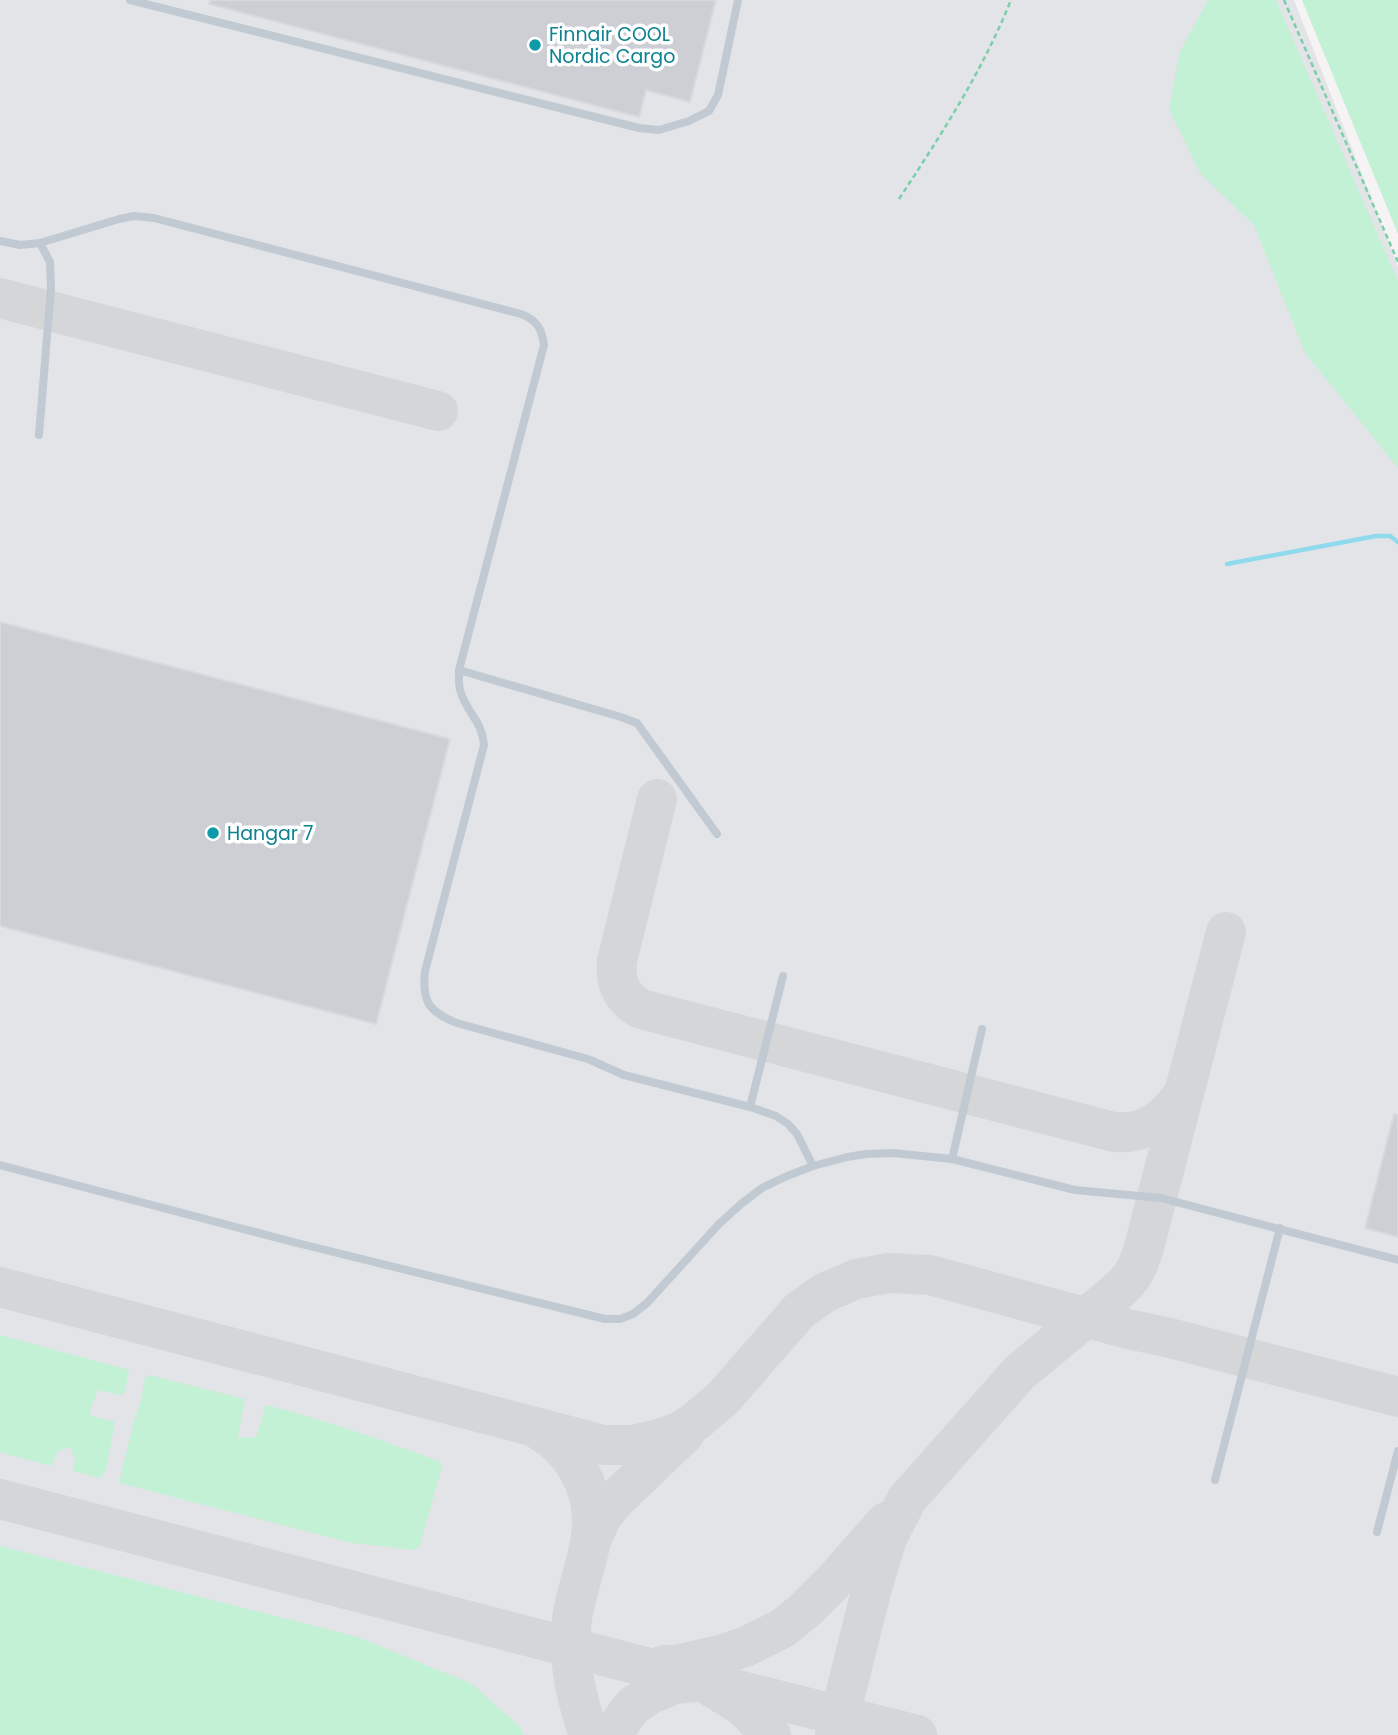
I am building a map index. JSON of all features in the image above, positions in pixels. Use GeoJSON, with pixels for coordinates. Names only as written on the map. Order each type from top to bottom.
{"type":"FeatureCollection","features":[{"type":"Feature","properties":{"kind":"lane"},"geometry":{"type":"LineString","coordinates":[[130,0],[639,128],[659,130],[689,121],[709,111],[718,95],[738,0]]}},
{"type":"Feature","properties":{"kind":"lane"},"geometry":{"type":"LineString","coordinates":[[0,241],[20,245],[40,243],[119,219],[134,216],[154,218],[521,314],[537,323],[544,345],[459,670],[460,692],[479,724],[484,745],[425,971],[423,988],[433,1010],[457,1023],[588,1059],[624,1075],[776,1116],[797,1134],[813,1166]]}},
{"type":"Feature","properties":{"kind":"lane"},"geometry":{"type":"LineString","coordinates":[[39,435],[51,288],[50,262],[40,243]]}},
{"type":"Feature","properties":{"kind":"lane"},"geometry":{"type":"LineString","coordinates":[[459,670],[637,723],[717,834]]}},
{"type":"Feature","properties":{"kind":"lane"},"geometry":{"type":"LineString","coordinates":[[750,1107],[783,976]]}},
{"type":"Feature","properties":{"kind":"lane"},"geometry":{"type":"LineString","coordinates":[[952,1159],[982,1029]]}},
{"type":"Feature","properties":{"kind":"lane"},"geometry":{"type":"LineString","coordinates":[[0,1165],[293,1242],[605,1319],[620,1319],[633,1314],[647,1303],[719,1224],[762,1188],[813,1166],[866,1154],[892,1153],[952,1159],[1075,1190],[1161,1198],[1398,1260]]}},
{"type":"Feature","properties":{"kind":"lane"},"geometry":{"type":"LineString","coordinates":[[1215,1480],[1280,1228]]}},
{"type":"Feature","properties":{"kind":"lane"},"geometry":{"type":"LineString","coordinates":[[1377,1531],[1398,1451]]}},
{"type":"Feature","properties":{"kind":"path"},"geometry":{"type":"LineString","coordinates":[[899,199],[953,117],[997,34],[1011,0]]}},
{"type":"Feature","properties":{"kind":"path"},"geometry":{"type":"LineString","coordinates":[[1284,0],[1398,262]]}},
{"type":"Feature","properties":{"kind":"shaded area"},"geometry":{"type":"Polygon","coordinates":[[[0,0],[1294,0],[1398,267],[1398,1735],[0,1735],[0,0]]]}},
{"type":"Feature","properties":{"kind":"green space"},"geometry":{"type":"Polygon","coordinates":[[[1208,0],[1276,0],[1398,281],[1398,468],[1305,353],[1254,225],[1200,173],[1169,109],[1180,51],[1208,0]]]}},
{"type":"Feature","properties":{"kind":"green space"},"geometry":{"type":"Polygon","coordinates":[[[1302,0],[1398,0],[1398,234],[1302,0]]]}},
{"type":"Feature","properties":{"kind":"green space"},"geometry":{"type":"Polygon","coordinates":[[[0,1335],[129,1370],[125,1392],[121,1395],[98,1390],[90,1410],[91,1416],[115,1422],[106,1470],[100,1478],[73,1471],[75,1458],[71,1447],[58,1451],[51,1466],[0,1452],[0,1335]]]}},
{"type":"Feature","properties":{"kind":"green space"},"geometry":{"type":"Polygon","coordinates":[[[149,1375],[245,1399],[238,1437],[256,1438],[266,1405],[354,1431],[440,1462],[442,1467],[420,1545],[415,1550],[352,1543],[119,1483],[145,1378],[149,1375]]]}},
{"type":"Feature","properties":{"kind":"green space"},"geometry":{"type":"Polygon","coordinates":[[[0,1546],[358,1637],[472,1684],[519,1726],[524,1735],[0,1735],[0,1546]]]}},
{"type":"Feature","properties":{"kind":"building","name":"Finnair COOL Nordic Cargo"},"geometry":{"type":"Polygon","coordinates":[[[210,0],[716,0],[690,102],[646,90],[639,117],[209,4],[210,0]]]}},
{"type":"Feature","properties":{"kind":"building","name":"Hangar 7"},"geometry":{"type":"Polygon","coordinates":[[[0,622],[450,739],[376,1024],[0,926],[0,622]]]}},
{"type":"Feature","properties":{"kind":"building"},"geometry":{"type":"Polygon","coordinates":[[[1394,1114],[1398,1115],[1398,1237],[1365,1228],[1394,1114]]]}},
{"type":"Feature","properties":{"kind":"waterway"},"geometry":{"type":"LineString","coordinates":[[1227,564],[1376,536],[1390,536],[1398,542]]}},
{"type":"Feature","properties":{"kind":"taxiway"},"geometry":{"type":"LineString","coordinates":[[0,298],[438,411]]}},
{"type":"Feature","properties":{"kind":"taxiway"},"geometry":{"type":"LineString","coordinates":[[657,799],[617,961],[618,983],[624,995],[641,1009],[1114,1132],[1136,1131],[1154,1124],[1170,1111],[1183,1094]]}},
{"type":"Feature","properties":{"kind":"taxiway"},"geometry":{"type":"LineString","coordinates":[[835,1735],[887,1538],[907,1499],[1020,1372],[1118,1291],[1138,1265],[1226,932]]}},
{"type":"Feature","properties":{"kind":"taxiway"},"geometry":{"type":"LineString","coordinates":[[0,1287],[604,1445],[632,1445],[679,1432],[723,1398],[799,1311],[824,1293],[856,1279],[889,1273],[930,1275],[1128,1329],[1398,1397]]}},
{"type":"Feature","properties":{"kind":"taxiway"},"geometry":{"type":"LineString","coordinates":[[539,1430],[571,1458],[589,1496],[591,1535],[574,1607],[571,1634],[574,1678],[589,1735]]}},
{"type":"Feature","properties":{"kind":"taxiway"},"geometry":{"type":"LineString","coordinates":[[590,1543],[601,1518],[611,1504],[685,1433]]}},
{"type":"Feature","properties":{"kind":"taxiway"},"geometry":{"type":"LineString","coordinates":[[0,1499],[917,1735]]}},
{"type":"Feature","properties":{"kind":"taxiway"},"geometry":{"type":"LineString","coordinates":[[664,1665],[676,1665],[720,1655],[745,1647],[783,1628],[834,1581],[886,1522]]}},
{"type":"Feature","properties":{"kind":"taxiway"},"geometry":{"type":"LineString","coordinates":[[612,1735],[633,1706],[649,1695],[674,1684],[702,1681],[744,1707],[771,1735]]}},
{"type":"Feature","properties":{"kind":"place","name":"Finnair COOL Nordic Cargo"},"geometry":{"type":"Point","coordinates":[535,45]}},
{"type":"Feature","properties":{"kind":"place","name":"Hangar 7"},"geometry":{"type":"Point","coordinates":[213,833]}}]}
